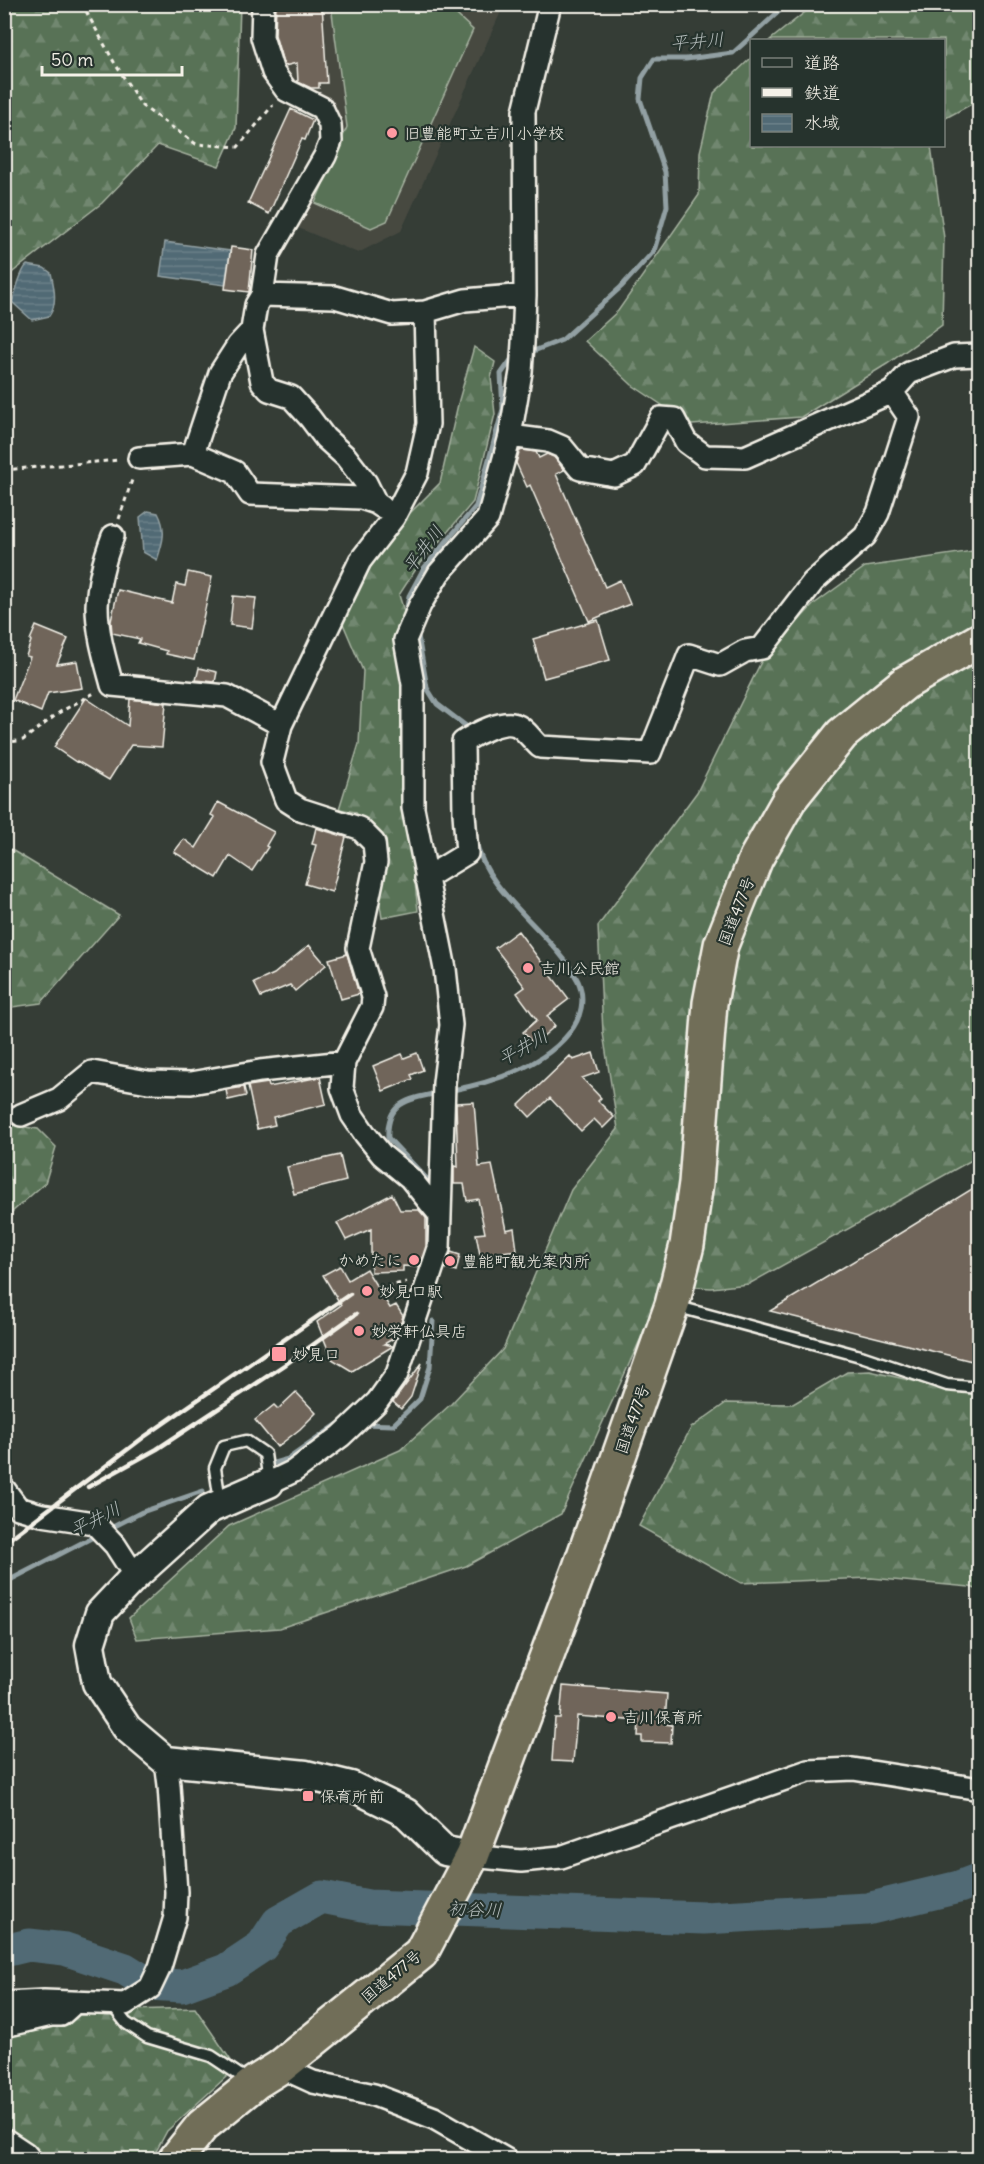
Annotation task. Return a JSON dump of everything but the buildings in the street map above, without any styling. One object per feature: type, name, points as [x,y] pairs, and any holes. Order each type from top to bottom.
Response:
[{"type":"highway","name":"国道477号","points":[[175,2160],[202,2126],[421,1953],[432,1934],[472,1856],[579,1570],[672,1305],[687,1245],[694,1193],[710,1003],[721,945],[756,858],[789,800],[842,734],[905,683],[980,640]]},
{"type":"street","points":[[263,4],[262,37],[273,72],[286,90],[322,108],[330,124],[331,141],[268,255],[262,295],[256,305],[252,330],[262,382],[269,390],[291,397],[324,438],[346,458],[366,483],[376,503]]},
{"type":"street","points":[[550,4],[524,111],[523,343],[521,372],[510,436],[488,518],[439,573],[420,605],[405,640],[413,684],[413,808],[445,969],[451,1025],[444,1083],[439,1248],[397,1374],[377,1402],[341,1436],[294,1471],[209,1509],[135,1576],[100,1613],[90,1645],[98,1683],[127,1728],[166,1761],[306,1775],[351,1786],[405,1814],[445,1851],[472,1856],[521,1861],[561,1857],[808,1772],[852,1769],[980,1789]]},
{"type":"street","points":[[262,295],[335,297],[392,314],[425,312],[465,300],[525,295]]},
{"type":"street","points":[[425,312],[428,424],[417,473],[394,517],[360,561],[281,725],[272,762],[286,800],[300,809],[359,828],[375,843],[376,862],[358,948],[373,997],[372,1007],[344,1062],[342,1088],[352,1115],[382,1155],[410,1178],[439,1214]]},
{"type":"street","points":[[193,454],[220,374],[238,345],[252,330]]},
{"type":"street","points":[[510,436],[548,441],[562,447],[580,469],[614,475],[635,465],[661,418],[674,419],[686,442],[705,456],[745,457],[892,392],[909,373],[954,356],[980,355]]},
{"type":"street","points":[[426,878],[467,853],[464,813],[472,736],[508,724],[518,725],[540,747],[650,753],[689,655],[720,665],[745,651],[762,648],[813,582],[865,536],[878,513],[909,417],[892,392]]},
{"type":"street","points":[[140,458],[193,454],[235,472],[250,494],[361,498],[376,503],[394,517]]},
{"type":"street","points":[[113,536],[105,557],[97,605],[101,643],[112,685],[227,696],[281,725]]},
{"type":"street","points":[[21,1115],[59,1099],[92,1072],[148,1082],[191,1083],[260,1071],[344,1062]]},
{"type":"street","points":[[4,1490],[18,1508],[42,1515],[94,1523],[115,1545],[135,1576]]},
{"type":"street","points":[[4,2003],[44,2001],[125,2004],[150,1988],[160,1967],[175,1917],[176,1900],[166,1761]]},
{"type":"street","points":[[4,2026],[51,2015],[61,2015],[74,2003]]},
{"type":"street","points":[[268,2074],[374,2095],[434,2118],[507,2160]]},
{"type":"street","points":[[4,2139],[25,2153],[31,2160]]},
{"type":"lane","points":[[672,1305],[864,1357],[946,1385],[980,1388]]},
{"type":"lane","points":[[220,1504],[215,1468],[224,1446],[246,1441],[265,1454],[269,1483]]},
{"type":"lane","points":[[112,2004],[126,2023],[147,2037],[211,2056],[238,2074],[268,2074]]},
{"type":"path","points":[[82,4],[114,62],[142,106],[196,144],[238,147],[286,90]]},
{"type":"path","points":[[4,470],[140,458],[113,536]]},
{"type":"path","points":[[4,743],[23,740],[60,712],[88,695],[112,685]]},
{"type":"path","points":[[378,1288],[429,1277]]},
{"type":"shaded area","name":"旧豊能町立吉川小学校","points":[[269,5],[504,5],[401,231],[358,253],[296,227],[339,145],[276,70]]},
{"type":"green space","points":[[5,4],[240,5],[236,128],[219,166],[158,145],[102,203],[5,278]]},
{"type":"green space","name":"旧豊能町立吉川小学校","points":[[331,5],[446,5],[473,30],[387,221],[371,228],[315,203],[347,127]]},
{"type":"green space","points":[[814,5],[979,5],[979,100],[945,118],[945,39],[771,39]]},
{"type":"green space","points":[[750,59],[750,147],[931,147],[944,238],[942,325],[887,364],[801,417],[692,425],[632,385],[585,341],[618,311],[699,195],[700,152],[714,93]]},
{"type":"green space","points":[[474,347],[495,362],[491,378],[495,414],[473,502],[416,569],[399,595],[407,621],[400,636],[402,730],[406,735],[406,796],[418,911],[382,918],[377,886],[386,841],[355,812],[339,809],[359,744],[363,671],[341,619],[359,577],[405,518],[440,483]]},
{"type":"green space","points":[[979,550],[979,1156],[749,1284],[711,1288],[665,1285],[561,1514],[466,1566],[280,1628],[137,1639],[129,1618],[229,1526],[400,1450],[451,1404],[503,1349],[571,1190],[618,1129],[603,1033],[598,926],[697,792],[762,660],[814,604],[865,567]]},
{"type":"green space","points":[[5,846],[119,915],[41,1003],[5,1008]]},
{"type":"green space","points":[[5,1124],[38,1129],[56,1147],[45,1183],[5,1218]]},
{"type":"green space","points":[[870,1371],[969,1394],[979,1394],[979,1590],[970,1587],[871,1578],[741,1583],[639,1526],[691,1428],[726,1403],[793,1404],[847,1372]]},
{"type":"green space","points":[[195,2008],[236,2068],[167,2131],[152,2159],[5,2159],[4,2014]]},
{"type":"water","points":[[165,242],[230,251],[225,285],[160,276]]},
{"type":"water","points":[[27,265],[44,268],[51,273],[54,306],[49,316],[32,320],[12,302],[20,277]]},
{"type":"water","points":[[148,511],[158,513],[161,519],[162,542],[157,560],[143,552],[140,517]]},
{"type":"waterway","name":"平井川","points":[[526,354],[562,340],[621,287],[654,251],[667,206],[665,172],[640,99],[642,78],[654,59],[686,59],[733,53],[787,4]]},
{"type":"waterway","name":"平井川","points":[[410,614],[407,607],[409,596],[424,568],[476,506],[503,409],[501,374],[511,360],[518,358]]},
{"type":"waterway","name":"平井川","points":[[417,630],[427,688],[437,704],[470,729],[470,733]]},
{"type":"waterway","name":"平井川","points":[[448,1091],[515,1072],[545,1055],[558,1045],[574,1027],[582,1001],[578,981],[567,963],[506,896],[482,860],[476,841]]},
{"type":"waterway","name":"平井川","points":[[427,1179],[388,1138],[388,1126],[395,1110],[401,1104],[439,1093]]},
{"type":"waterway","name":"平井川","points":[[362,1424],[393,1425],[420,1399],[430,1367],[433,1321]]},
{"type":"waterway","name":"平井川","points":[[274,1463],[288,1459],[338,1424],[344,1424]]},
{"type":"waterway","name":"平井川","points":[[107,1530],[142,1512],[203,1491]]},
{"type":"waterway","name":"平井川","points":[[4,1583],[99,1534]]},
{"type":"waterway","name":"初谷川","points":[[4,1951],[29,1945],[65,1949],[125,1969],[149,1984],[182,1986],[226,1970],[262,1946],[278,1922],[322,1897],[368,1906],[704,1918],[867,1909],[959,1887],[980,1879]]},
{"type":"railway","points":[[4,1543],[144,1437],[350,1294]]},
{"type":"railway","points":[[88,1487],[157,1449],[286,1364],[356,1314]]},
{"type":"place","name":"旧豊能町立吉川小学校","points":[[392,133]]},
{"type":"place","name":"吉川公民館","points":[[528,968]]},
{"type":"place","name":"かめたに","points":[[414,1260]]},
{"type":"place","name":"豊能町観光案内所","points":[[450,1261]]},
{"type":"place","name":"妙見口駅","points":[[367,1291]]},
{"type":"place","name":"妙栄軒仏具店","points":[[359,1331]]},
{"type":"place","name":"妙見口","points":[[279,1354]]},
{"type":"place","name":"吉川保育所","points":[[611,1717]]},
{"type":"place","name":"保育所前","points":[[308,1796]]}]
